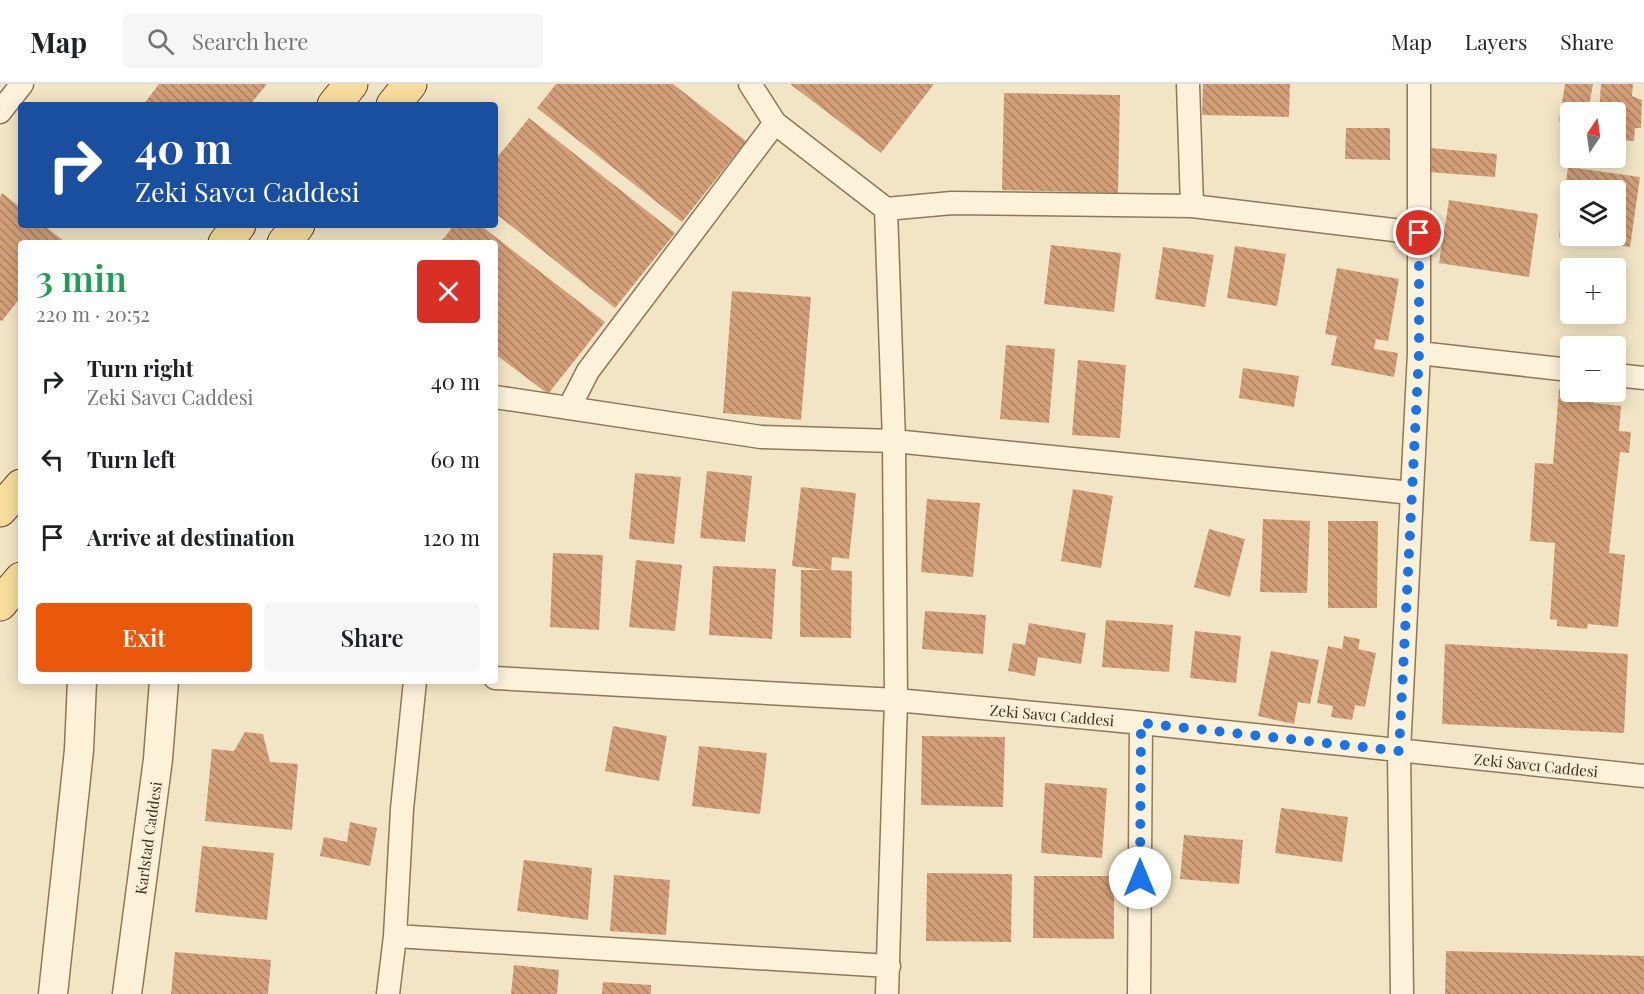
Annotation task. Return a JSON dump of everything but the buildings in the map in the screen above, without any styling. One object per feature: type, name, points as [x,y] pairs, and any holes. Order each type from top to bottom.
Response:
[{"type":"main road","points":[[336,102],[351,84]]},
{"type":"main road","points":[[395,102],[410,84]]},
{"type":"main road","points":[[227,240],[237,228]]},
{"type":"main road","points":[[286,240],[296,228]]},
{"type":"main road","points":[[0,510],[18,489]]},
{"type":"main road","points":[[0,604],[18,583]]},
{"type":"street","points":[[0,112],[22,84]]},
{"type":"street","points":[[750,84],[775,123],[886,209],[952,203],[1192,206],[1419,233]]},
{"type":"street","points":[[1188,84],[1192,206]]},
{"type":"street","points":[[1402,994],[1399,751],[1419,353],[1419,84]]},
{"type":"street","points":[[569,408],[588,371],[775,123]]},
{"type":"street","points":[[886,209],[894,441],[896,700],[887,994]]},
{"type":"street","points":[[1419,353],[1560,369]]},
{"type":"street","points":[[1626,376],[1644,378]]},
{"type":"street","points":[[498,397],[761,437],[894,441],[1412,493]]},
{"type":"street","name":"Zeki Savcı Caddesi","points":[[498,678],[896,700],[1141,723],[1644,776]]},
{"type":"street","points":[[53,994],[79,750],[82,684]]},
{"type":"street","name":"Karlstad Caddesi","points":[[127,994],[159,759],[164,684]]},
{"type":"street","points":[[388,994],[395,936],[402,809],[415,684]]},
{"type":"street","points":[[1139,994],[1141,723]]},
{"type":"street","points":[[395,936],[889,966]]},
{"type":"route","points":[[1140,878],[1141,723],[1399,751],[1419,353],[1419,233]]}]
